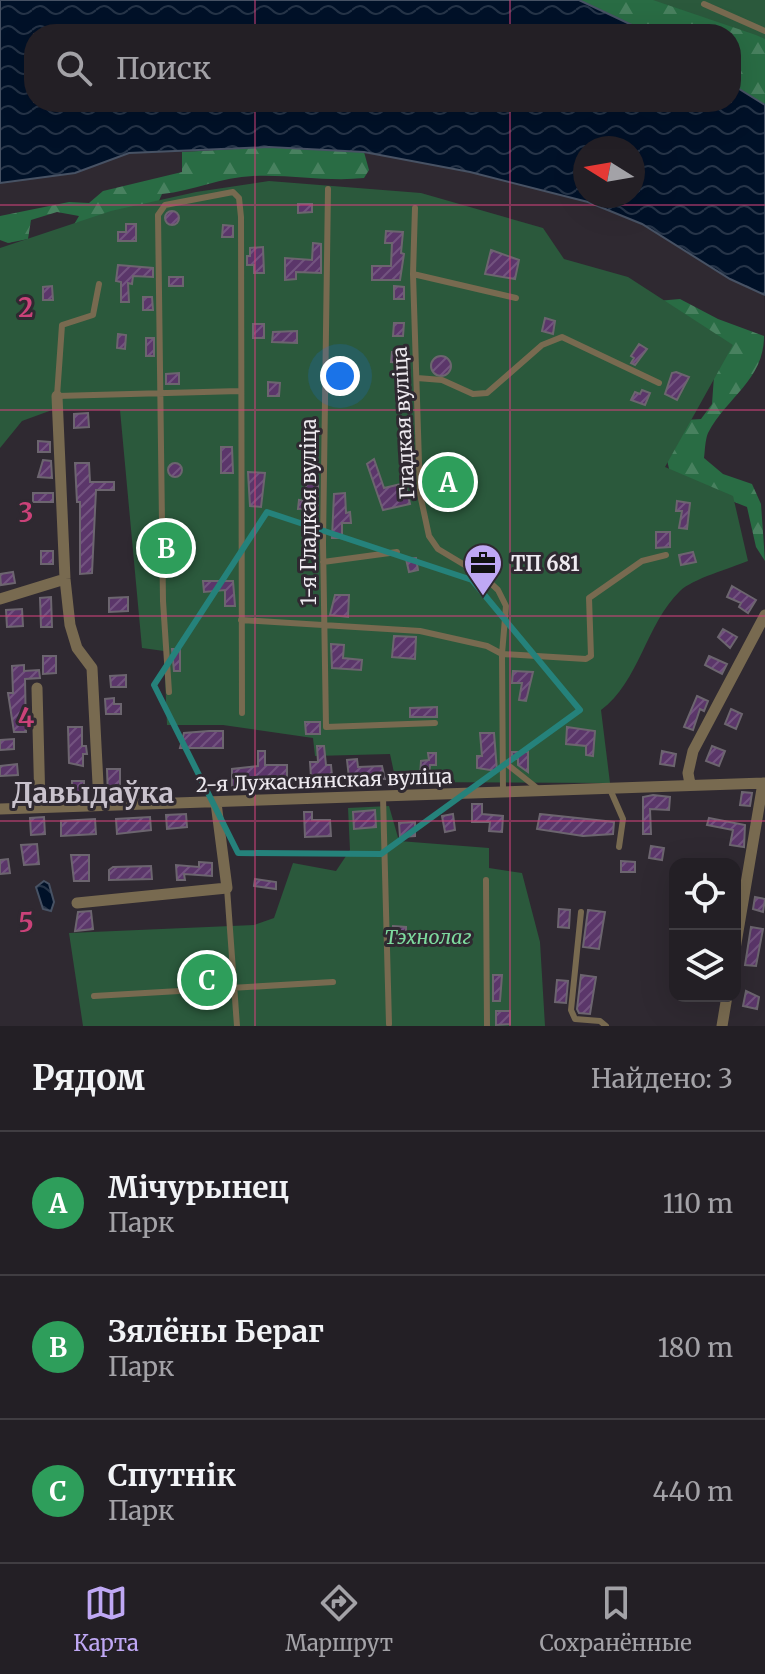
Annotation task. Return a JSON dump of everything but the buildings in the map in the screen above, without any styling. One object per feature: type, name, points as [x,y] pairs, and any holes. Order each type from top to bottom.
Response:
[{"type":"street","points":[[57,396],[65,579],[70,625],[77,648],[92,668],[99,803]]},
{"type":"street","points":[[0,599],[65,579]]},
{"type":"street","points":[[690,784],[688,773],[693,751],[765,615]]},
{"type":"street","points":[[37,688],[40,806]]},
{"type":"street","points":[[738,930],[764,783]]},
{"type":"street","name":"2-я Лужаснянская вуліца","points":[[0,809],[99,803],[216,803],[764,783]]},
{"type":"street","points":[[77,903],[227,888],[216,803]]},
{"type":"street","points":[[722,1026],[726,1002]]},
{"type":"lane","points":[[704,4],[765,31]]},
{"type":"lane","name":"1-я Гладкая вуліца","points":[[328,189],[323,562],[326,727],[435,723]]},
{"type":"lane","points":[[169,692],[163,601],[158,215],[165,205],[233,192],[239,198],[241,217],[242,713]]},
{"type":"lane","name":"Гладкая вуліца","points":[[415,208],[413,274],[420,494],[429,536],[438,549],[483,576],[498,590],[506,606],[502,654],[503,792]]},
{"type":"lane","points":[[413,274],[516,298]]},
{"type":"lane","points":[[99,284],[93,315],[62,325],[57,396],[240,391]]},
{"type":"lane","points":[[417,378],[442,380],[473,394],[487,393],[542,345],[562,337],[659,383]]},
{"type":"lane","points":[[323,562],[397,552]]},
{"type":"lane","points":[[241,620],[420,631],[487,646],[502,654],[586,659],[591,656],[592,644],[589,598],[642,561],[666,555]]},
{"type":"lane","points":[[503,761],[540,790]]},
{"type":"lane","points":[[609,787],[623,819],[619,847]]},
{"type":"lane","points":[[383,797],[389,1024]]},
{"type":"lane","points":[[486,880],[487,1026]]},
{"type":"lane","points":[[227,888],[237,1026]]},
{"type":"lane","points":[[581,912],[571,1010],[575,1019],[600,1021],[606,1026]]},
{"type":"lane","points":[[94,996],[333,982]]},
{"type":"highlighted area","points":[[267,512],[472,580],[580,710],[381,854],[238,853],[154,685]]},
{"type":"green space","points":[[579,0],[686,0],[737,24],[630,24]]},
{"type":"green space","points":[[653,0],[765,0],[765,39],[741,30],[741,24],[724,24]]},
{"type":"green space","points":[[741,26],[765,37],[765,105],[741,90]]},
{"type":"green space","points":[[269,147],[364,152],[369,170],[364,178],[350,179],[267,176],[230,179],[162,194],[153,214],[66,238],[79,216],[57,212],[31,220],[28,239],[8,243],[0,240],[0,216],[69,202],[89,203],[103,191],[182,172],[182,152]]},
{"type":"green space","points":[[269,181],[421,193],[543,228],[564,259],[628,277],[733,345],[665,467],[733,496],[748,561],[702,578],[680,591],[668,604],[625,684],[601,710],[610,783],[396,782],[390,754],[315,756],[313,738],[223,725],[167,725],[164,651],[142,648],[120,410],[52,410],[22,421],[0,448],[0,248],[111,211],[196,192]]},
{"type":"green space","points":[[680,299],[718,319],[764,336],[758,365],[708,433],[704,458],[723,474],[752,484],[761,504],[765,561],[756,547],[747,507],[671,477],[666,456],[685,420],[701,419],[712,404],[714,376],[657,301]]},
{"type":"green space","name":"Тэхнолаг","points":[[389,806],[399,841],[489,848],[489,868],[522,873],[540,942],[545,1026],[83,1026],[69,933],[254,925],[274,918],[293,863],[336,871],[350,850],[348,808]]},
{"type":"water","points":[[0,0],[579,0],[630,24],[24,24],[24,112],[741,112],[741,90],[765,105],[765,295],[730,279],[642,224],[603,208],[645,208],[645,136],[573,136],[573,198],[470,172],[364,152],[269,147],[129,153],[75,173],[0,183]]},
{"type":"water","points":[[44,881],[49,884],[54,902],[51,911],[43,909],[36,887]]},
{"type":"place","name":"Мічурынец","points":[[448,482]]},
{"type":"place","name":"Зялёны Бераг","points":[[166,548]]},
{"type":"place","name":"ТП 681","points":[[483,597]]},
{"type":"place","name":"Спутнік","points":[[207,980]]},
{"type":"district","name":"Давыдаўка","points":[[93,793]]}]
